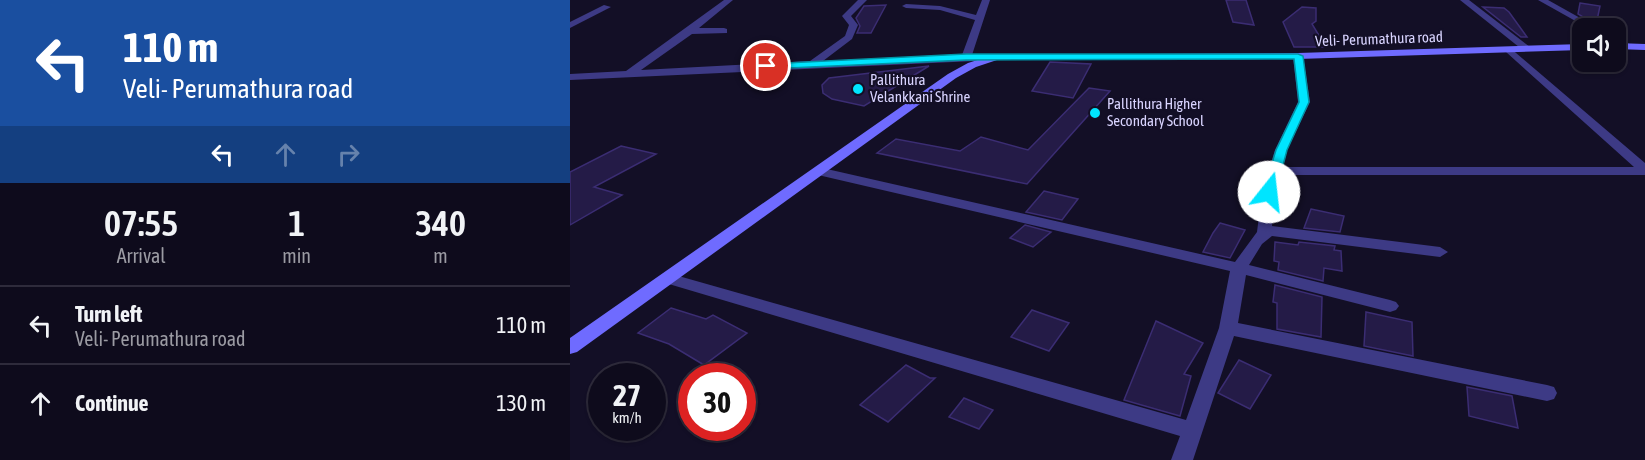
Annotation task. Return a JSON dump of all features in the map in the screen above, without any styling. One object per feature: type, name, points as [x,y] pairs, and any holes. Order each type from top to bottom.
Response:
[{"type":"main road","points":[[1626,46],[1645,47]]},
{"type":"main road","name":"Veli- Perumathura road","points":[[570,347],[952,76],[972,65],[996,57],[1298,56],[1572,48]]},
{"type":"street","points":[[627,75],[690,31],[729,0]]},
{"type":"street","points":[[812,64],[849,37],[854,25],[846,16],[863,0]]},
{"type":"street","points":[[966,57],[986,0]]},
{"type":"street","points":[[1464,0],[1527,50]]},
{"type":"street","points":[[1542,0],[1575,18]]},
{"type":"street","points":[[906,6],[940,8],[981,19]]},
{"type":"street","points":[[570,25],[607,7]]},
{"type":"street","points":[[690,31],[724,31]]},
{"type":"street","points":[[1509,50],[1645,171]]},
{"type":"street","points":[[1182,460],[1228,328],[1239,268],[1264,233],[1269,192],[1281,150],[1304,102],[1298,56]]},
{"type":"street","points":[[570,77],[996,57]]},
{"type":"street","points":[[570,86],[594,76]]},
{"type":"street","points":[[818,171],[1239,268],[1390,306]]},
{"type":"street","points":[[1275,171],[1645,171]]},
{"type":"street","points":[[1264,233],[1286,232],[1440,252]]},
{"type":"street","points":[[668,278],[1191,430]]},
{"type":"street","points":[[1228,328],[1547,393]]},
{"type":"building","points":[[1226,0],[1246,0],[1254,25],[1233,22]]},
{"type":"building","points":[[1580,3],[1600,6],[1597,18],[1585,18],[1578,14]]},
{"type":"building","points":[[886,5],[871,33],[857,33],[860,26],[856,18],[864,6]]},
{"type":"building","points":[[1302,7],[1316,8],[1316,21],[1312,24],[1326,47],[1294,47],[1283,22]]},
{"type":"building","points":[[1483,7],[1504,8],[1527,37],[1521,37]]},
{"type":"building","points":[[1050,62],[1091,64],[1073,98],[1032,91]]},
{"type":"building","name":"Pallithura Velankkani Shrine","points":[[929,66],[864,106],[832,99],[823,93],[822,85],[829,78]]},
{"type":"building","points":[[1089,88],[1110,91],[1027,184],[877,153],[896,139],[960,151],[981,137],[1028,150]]},
{"type":"building","points":[[621,146],[656,154],[594,187],[622,195],[570,225],[570,172]]},
{"type":"building","points":[[1044,191],[1078,199],[1062,220],[1026,212]]},
{"type":"building","points":[[1311,209],[1344,216],[1340,232],[1304,228]]},
{"type":"building","points":[[1220,223],[1245,230],[1230,258],[1203,252]]},
{"type":"building","points":[[1025,225],[1051,232],[1033,247],[1010,238]]},
{"type":"building","points":[[1275,242],[1335,246],[1334,250],[1341,251],[1342,271],[1324,268],[1323,281],[1278,270],[1279,262],[1274,261]]},
{"type":"building","points":[[1275,285],[1322,297],[1321,337],[1277,329],[1277,303],[1273,302]]},
{"type":"building","points":[[671,308],[706,319],[713,315],[747,333],[707,363],[701,363],[669,344],[638,333]]},
{"type":"building","points":[[1032,310],[1069,323],[1049,351],[1011,337]]},
{"type":"building","points":[[1366,312],[1412,322],[1413,356],[1364,346]]},
{"type":"building","points":[[1156,321],[1203,343],[1184,374],[1191,376],[1180,416],[1124,400]]},
{"type":"building","points":[[1239,360],[1271,375],[1250,409],[1218,393]]},
{"type":"building","points":[[906,365],[930,378],[935,378],[888,422],[860,405]]},
{"type":"building","points":[[1467,387],[1512,396],[1518,428],[1469,416]]},
{"type":"building","points":[[964,398],[993,410],[979,429],[949,417]]},
{"type":"place","name":"Pallithura Velankkani Shrine","points":[[858,89]]},
{"type":"place","name":"Pallithura Higher Secondary School","points":[[1095,113]]},
{"type":"route","points":[[766,66],[966,57],[1298,56],[1304,102],[1281,150],[1269,192]]}]
